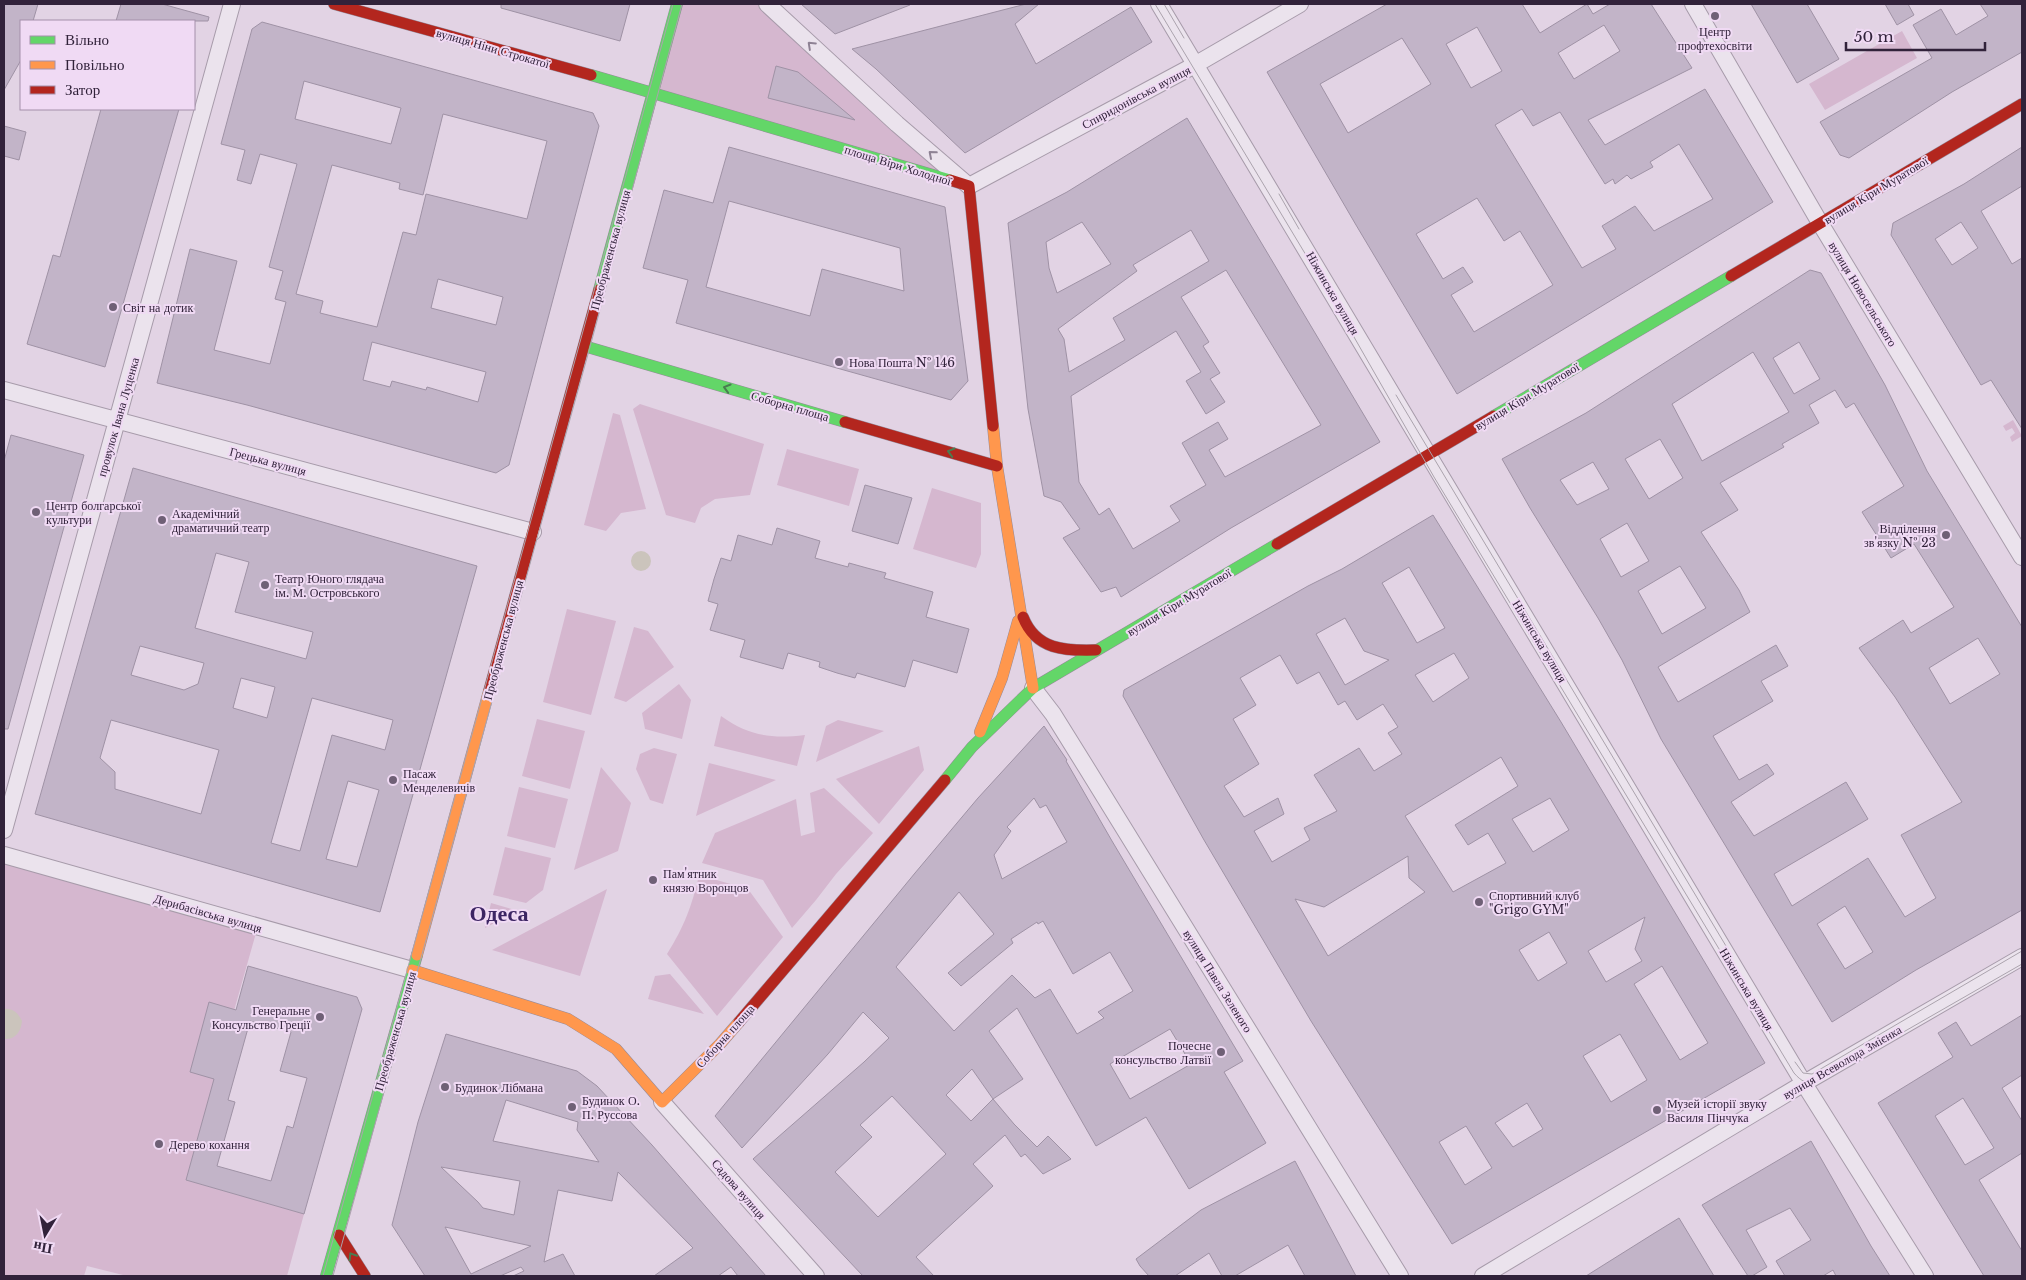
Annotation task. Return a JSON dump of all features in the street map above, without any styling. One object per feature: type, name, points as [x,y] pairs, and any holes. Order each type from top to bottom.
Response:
[{"type":"street","name":"провулок Івана Луценка","points":[[4,830],[232,4]]},
{"type":"street","name":"вулиця Ніни Строкатої","points":[[334,4],[653,92]]},
{"type":"street","name":"Преображенська вулиця","points":[[326,1276],[339,1235],[533,532],[677,4]]},
{"type":"street","name":"площа Віри Холодної","points":[[767,4],[897,124],[969,186]]},
{"type":"street","name":"Ніжинська вулиця","points":[[1159,4],[1804,1084],[1925,1276]]},
{"type":"street","name":"Спиридонівська вулиця","points":[[969,186],[1196,64],[1300,4]]},
{"type":"street","name":"вулиця Новосельського","points":[[1693,4],[1820,223],[2022,556]]},
{"type":"street","name":"площа Віри Холодної","points":[[653,92],[969,186]]},
{"type":"street","name":"вулиця Кіри Муратової","points":[[1033,688],[2022,104]]},
{"type":"street","name":"Соборна площа","points":[[662,1102],[720,1044],[888,850],[972,747],[1033,688],[997,466],[969,186]]},
{"type":"street","name":"Соборна площа","points":[[584,346],[997,466]]},
{"type":"street","name":"Грецька вулиця","points":[[4,390],[533,532]]},
{"type":"street","name":"Соборна площа","points":[[972,747],[991,710],[1020,612]]},
{"type":"street","points":[[1020,612],[1032,634],[1050,646],[1073,651],[1097,650]]},
{"type":"street","name":"вулиця Павла Зеленого","points":[[1033,688],[1053,714],[1082,760],[1400,1276]]},
{"type":"street","name":"Дерибасівська вулиця","points":[[4,855],[412,970]]},
{"type":"street","name":"вулиця Всеволода Змієнка","points":[[1484,1276],[1804,1084],[2022,958]]},
{"type":"street","points":[[412,970],[568,1019],[616,1050],[662,1102]]},
{"type":"street","name":"Садова вулиця","points":[[662,1102],[816,1276]]},
{"type":"street","points":[[339,1235],[365,1276]]},
{"type":"shaded area","points":[[677,4],[767,4],[969,186],[653,92]]},
{"type":"shaded area","points":[[1902,31],[1917,58],[1825,110],[1809,84]]},
{"type":"shaded area","points":[[640,404],[764,444],[750,495],[715,499],[701,508],[695,523],[666,515],[633,409]]},
{"type":"shaded area","points":[[613,413],[620,415],[646,509],[621,513],[606,531],[584,525]]},
{"type":"shaded area","points":[[2013,420],[2022,436],[2012,442],[2010,437],[2015,433],[2012,428],[2006,431],[2003,426]]},
{"type":"shaded area","points":[[787,449],[859,469],[849,506],[777,485]]},
{"type":"shaded area","points":[[932,488],[981,503],[981,554],[976,568],[913,549]]},
{"type":"shaded area","points":[[637,551],[645,551],[651,557],[651,565],[645,571],[637,571],[631,565],[631,557]]},
{"type":"shaded area","points":[[567,609],[616,621],[591,715],[543,702]]},
{"type":"shaded area","points":[[634,627],[648,631],[674,667],[626,702],[614,698]]},
{"type":"shaded area","points":[[679,684],[691,700],[682,739],[645,729],[642,713]]},
{"type":"shaded area","points":[[721,716],[751,732],[781,737],[805,735],[797,766],[714,746]]},
{"type":"shaded area","points":[[537,719],[585,731],[570,789],[522,776]]},
{"type":"shaded area","points":[[838,720],[884,731],[816,762],[826,726]]},
{"type":"shaded area","points":[[919,746],[924,770],[879,824],[836,779]]},
{"type":"shaded area","points":[[654,748],[677,754],[663,804],[650,800],[636,769],[640,754]]},
{"type":"shaded area","points":[[709,763],[776,780],[696,816]]},
{"type":"shaded area","points":[[601,767],[631,803],[618,851],[574,870]]},
{"type":"shaded area","points":[[519,787],[568,799],[555,848],[507,836]]},
{"type":"shaded area","points":[[824,788],[873,833],[836,874],[792,928],[763,880],[702,863],[715,833],[796,799],[801,836],[815,832],[810,793]]},
{"type":"shaded area","points":[[505,847],[551,858],[543,890],[526,903],[493,895]]},
{"type":"shaded area","points":[[4,860],[256,933],[186,1180],[304,1214],[287,1276],[127,1276],[87,1266],[84,1276],[4,1276]]},
{"type":"shaded area","points":[[699,875],[748,889],[783,937],[717,1016],[667,954],[687,916]]},
{"type":"shaded area","points":[[607,889],[580,976],[492,950]]},
{"type":"shaded area","points":[[491,903],[515,910],[512,920],[502,919],[485,928]]},
{"type":"shaded area","points":[[670,974],[704,1014],[648,999],[655,976]]},
{"type":"shaded area","points":[[4,1009],[10,1009],[15,1012],[22,1021],[17,1034],[8,1039],[4,1039]]},
{"type":"building","points":[[4,4],[38,4],[33,20],[20,20],[20,62],[4,90]]},
{"type":"building","points":[[121,4],[162,4],[209,17],[208,21],[116,20]]},
{"type":"building","points":[[501,4],[630,4],[620,41],[501,8]]},
{"type":"building","points":[[801,4],[910,4],[910,5],[835,34]]},
{"type":"building","points":[[1026,4],[1039,4],[1015,24],[1036,64],[1131,7],[1152,42],[965,153],[876,69],[852,49]]},
{"type":"building","points":[[1387,4],[1522,4],[1540,33],[1587,4],[1593,14],[1610,4],[1651,4],[1692,68],[1588,120],[1605,145],[1705,89],[1773,202],[1457,394],[1267,72]],"holes":[[[1604,25],[1620,51],[1574,79],[1558,53]],[[1477,27],[1502,71],[1471,88],[1446,44]],[[1402,38],[1431,84],[1348,133],[1320,84]],[[1522,109],[1533,126],[1560,112],[1605,184],[1613,179],[1615,184],[1627,175],[1631,179],[1653,167],[1650,162],[1679,144],[1713,199],[1654,231],[1635,206],[1602,226],[1616,249],[1582,268],[1495,125]],[[1477,198],[1504,241],[1520,231],[1553,285],[1474,332],[1451,295],[1473,282],[1463,267],[1443,279],[1416,234]]]},
{"type":"building","points":[[1751,4],[1807,4],[1839,59],[1797,83]]},
{"type":"building","points":[[1885,4],[1908,4],[1914,15],[1897,25]]},
{"type":"building","points":[[1980,4],[2022,4],[2022,52],[1952,92],[1849,158],[1840,155],[1820,122],[1932,58],[1913,25],[1941,9],[1956,35],[1988,16]]},
{"type":"building","points":[[262,22],[593,113],[599,126],[509,465],[496,473],[247,405],[157,383],[190,249],[237,261],[214,350],[270,364],[286,302],[275,299],[283,271],[269,267],[297,164],[260,154],[251,184],[237,180],[245,150],[221,144],[252,29]],"holes":[[[304,81],[401,108],[391,144],[295,119]],[[443,114],[547,141],[527,219],[426,194],[416,235],[403,232],[377,327],[320,313],[323,301],[296,294],[332,165],[400,183],[399,189],[423,195]],[[438,279],[503,297],[496,325],[431,308]],[[372,342],[486,372],[478,402],[427,387],[426,390],[392,381],[390,387],[363,380]]]},
{"type":"building","points":[[776,66],[798,72],[855,120],[768,98]]},
{"type":"building","points":[[101,110],[179,110],[105,367],[27,344],[53,255],[60,257]]},
{"type":"building","points":[[1187,118],[1380,442],[1231,528],[1121,597],[1116,587],[1101,592],[1063,538],[1080,529],[1061,502],[1044,496],[1028,409],[1008,223],[1067,192]],"holes":[[[1082,222],[1111,264],[1057,293],[1049,268],[1046,242]],[[1191,230],[1209,261],[1113,318],[1125,340],[1069,372],[1064,339],[1058,329],[1137,271],[1133,265]],[[1226,270],[1321,425],[1225,477],[1209,450],[1228,439],[1218,422],[1182,443],[1206,485],[1170,506],[1180,521],[1133,549],[1109,508],[1099,515],[1079,482],[1071,396],[1176,331],[1201,372],[1186,381],[1206,414],[1225,402],[1210,379],[1220,373],[1203,346],[1209,342],[1181,297]]]},
{"type":"building","points":[[4,126],[26,132],[19,160],[4,156]]},
{"type":"building","points":[[729,147],[945,207],[968,381],[951,400],[676,323],[688,280],[643,268],[664,190],[713,203]],"holes":[[[729,201],[900,248],[904,291],[822,269],[810,316],[706,287]]]},
{"type":"building","points":[[2022,147],[2022,186],[1981,211],[2012,264],[2022,258],[2022,429],[1991,380],[1981,385],[1891,235],[1893,223],[1964,184]],"holes":[[[1961,222],[1978,248],[1952,265],[1935,239]]]},
{"type":"building","points":[[1810,270],[1821,273],[1885,385],[1927,471],[2022,627],[2022,910],[1916,970],[1832,1022],[1661,739],[1622,660],[1502,459],[1586,413]],"holes":[[[1799,342],[1820,379],[1794,394],[1773,358]],[[1753,352],[1789,412],[1702,461],[1672,404]],[[1835,390],[1846,408],[1854,403],[1904,486],[1862,512],[1891,558],[1914,544],[1954,607],[1911,633],[1903,620],[1859,648],[1895,697],[1962,802],[1901,835],[1936,898],[1905,917],[1868,858],[1792,906],[1774,874],[1868,819],[1846,782],[1754,836],[1731,802],[1774,774],[1767,764],[1739,780],[1713,736],[1773,701],[1761,681],[1788,666],[1776,645],[1678,702],[1658,667],[1750,612],[1739,590],[1701,532],[1738,510],[1720,483],[1784,447],[1782,444],[1819,423],[1809,405]],[[1660,439],[1683,478],[1649,499],[1625,459]],[[1593,462],[1609,489],[1577,505],[1560,480]],[[1627,523],[1649,561],[1621,577],[1600,539]],[[1680,566],[1706,608],[1662,634],[1638,591]],[[1978,638],[2000,674],[1950,704],[1929,668]],[[1845,906],[1873,952],[1845,969],[1817,924]]]},
{"type":"building","points":[[11,435],[84,455],[8,729],[4,729],[4,461]]},
{"type":"building","points":[[133,468],[477,566],[380,912],[35,814]],"holes":[[[216,553],[249,562],[235,612],[313,632],[306,659],[195,628]],[[140,646],[204,663],[198,684],[184,690],[131,675]],[[241,678],[275,687],[267,718],[233,708]],[[312,698],[393,720],[385,750],[332,735],[300,851],[271,843]],[[111,720],[219,750],[201,814],[115,789],[115,772],[100,758]],[[348,781],[379,790],[357,867],[326,859]]]},
{"type":"building","points":[[865,485],[912,498],[898,544],[852,531]]},
{"type":"building","points":[[1433,515],[1561,722],[1765,1063],[1452,1244],[1311,1021],[1204,840],[1123,696],[1124,690],[1308,586],[1342,569]],"holes":[[[1409,567],[1445,628],[1417,643],[1382,583]],[[1345,618],[1364,651],[1389,660],[1345,685],[1316,634]],[[1454,653],[1469,678],[1433,702],[1415,675]],[[1280,655],[1297,684],[1319,672],[1338,705],[1345,701],[1357,720],[1383,704],[1398,727],[1388,733],[1402,754],[1374,771],[1359,748],[1314,775],[1337,811],[1304,828],[1310,840],[1272,862],[1254,831],[1284,814],[1278,798],[1244,817],[1224,786],[1259,764],[1233,719],[1256,705],[1240,678]],[[1501,757],[1518,786],[1455,825],[1468,845],[1488,833],[1506,863],[1453,892],[1405,816]],[[1550,798],[1569,830],[1533,852],[1512,819]],[[1408,856],[1409,878],[1425,892],[1328,956],[1295,899],[1324,907]],[[1645,917],[1635,949],[1642,961],[1606,982],[1588,951]],[[1549,932],[1567,963],[1538,981],[1519,950]],[[1662,966],[1708,1043],[1680,1060],[1634,984]],[[1620,1034],[1647,1080],[1611,1102],[1583,1056]],[[1527,1103],[1543,1129],[1513,1147],[1495,1123]],[[1466,1126],[1492,1168],[1465,1185],[1439,1142]]]},
{"type":"building","points":[[777,528],[820,541],[815,558],[848,567],[849,563],[886,573],[884,578],[933,592],[926,617],[969,629],[957,673],[913,660],[905,687],[857,673],[855,678],[837,673],[819,667],[820,662],[788,653],[783,669],[740,657],[745,640],[710,630],[718,604],[708,601],[714,579],[721,558],[731,561],[738,535],[772,545]]},
{"type":"building","points":[[1044,726],[1067,760],[1112,841],[1243,1061],[1224,1072],[1266,1143],[1189,1189],[1146,1117],[1096,1146],[1017,1008],[989,1031],[1023,1079],[993,1099],[1037,1147],[1048,1136],[1071,1159],[1043,1174],[1025,1154],[1021,1157],[1005,1135],[973,1164],[993,1186],[916,1257],[934,1276],[863,1276],[753,1159],[889,1038],[863,1012],[828,1054],[742,1148],[715,1116],[978,798]],"holes":[[[1034,798],[1040,808],[1046,805],[1067,842],[1002,879],[994,855],[1011,831],[1007,827]],[[959,892],[994,934],[948,973],[961,986],[1013,943],[1011,939],[1037,922],[1038,924],[1043,921],[1073,974],[1110,952],[1133,991],[1098,1012],[1104,1018],[1077,1034],[1050,989],[1035,998],[1012,975],[954,1031],[896,967]],[[1170,1029],[1191,1064],[1130,1099],[1110,1064]],[[972,1069],[993,1099],[971,1121],[946,1095]],[[892,1096],[946,1154],[878,1217],[835,1172],[872,1137],[860,1125]]]},
{"type":"building","points":[[248,966],[357,997],[362,1009],[304,1214],[186,1180],[214,1079],[190,1072],[209,1002],[236,1010]],"holes":[[[250,1021],[291,1032],[280,1071],[307,1078],[293,1128],[287,1126],[271,1181],[217,1166],[235,1102],[228,1100]]]},
{"type":"building","points":[[2022,1015],[2022,1075],[2002,1088],[2022,1121],[2022,1153],[1979,1180],[2022,1251],[2022,1276],[1984,1276],[1878,1103],[1953,1057],[1938,1033],[1956,1022],[1971,1046]],"holes":[[[1963,1098],[1994,1148],[1965,1165],[1935,1116]]]},
{"type":"building","points":[[446,1034],[577,1071],[597,1086],[652,1145],[766,1276],[738,1276],[731,1267],[718,1276],[654,1276],[693,1248],[618,1172],[612,1201],[558,1190],[544,1262],[563,1254],[575,1276],[513,1276],[524,1271],[521,1267],[500,1276],[425,1276],[392,1225],[418,1122]],"holes":[[[506,1100],[578,1122],[577,1130],[599,1162],[493,1141]],[[441,1167],[520,1181],[514,1215],[483,1208]],[[445,1227],[531,1246],[471,1274]]]},
{"type":"building","points":[[1811,1141],[1890,1276],[1836,1276],[1833,1270],[1823,1276],[1785,1276],[1776,1261],[1811,1240],[1790,1208],[1746,1230],[1767,1267],[1752,1276],[1748,1276],[1702,1205]]},
{"type":"building","points":[[1295,1161],[1356,1276],[1305,1276],[1288,1245],[1235,1276],[1222,1276],[1209,1253],[1175,1276],[1149,1276],[1140,1266],[1136,1259],[1201,1210]]},
{"type":"building","points":[[1679,1218],[1714,1276],[1586,1276],[1653,1234]]},
{"type":"tram line","points":[[323,1276],[673,4]]},
{"type":"tram line","points":[[333,1276],[590,347],[682,4]]},
{"type":"tram line","points":[[1155,4],[1330,295],[1434,477],[1794,1073],[1804,1082],[1818,1081],[2022,964]]},
{"type":"tram line","points":[[1164,4],[1184,38]]},
{"type":"tram line","points":[[1279,194],[1299,229]]},
{"type":"tram line","points":[[1396,395],[1726,946]]},
{"type":"tram line","points":[[1795,1062],[1803,1073],[1812,1074],[2022,951]]},
{"type":"traffic: fast","points":[[599,290],[677,4]]},
{"type":"traffic: fast","points":[[591,75],[950,180]]},
{"type":"traffic: fast","points":[[1494,416],[1731,276]]},
{"type":"traffic: fast","points":[[584,346],[845,422]]},
{"type":"traffic: fast","points":[[945,780],[972,747],[1033,688],[1277,544]]},
{"type":"traffic: fast","points":[[326,1276],[417,955]]},
{"type":"traffic: slow","points":[[993,426],[997,466],[1033,688]]},
{"type":"traffic: slow","points":[[980,732],[1002,678],[1018,621]]},
{"type":"traffic: slow","points":[[417,955],[489,691]]},
{"type":"traffic: slow","points":[[412,970],[568,1019],[616,1049],[662,1102],[720,1044],[739,1022]]},
{"type":"traffic: jam","points":[[334,4],[591,75]]},
{"type":"traffic: jam","points":[[1731,276],[2022,104]]},
{"type":"traffic: jam","points":[[950,180],[969,186],[993,426]]},
{"type":"traffic: jam","points":[[489,691],[599,290]]},
{"type":"traffic: jam","points":[[1277,544],[1494,416]]},
{"type":"traffic: jam","points":[[845,422],[997,466]]},
{"type":"traffic: jam","points":[[1023,617],[1029,628],[1044,642],[1063,649],[1096,650]]},
{"type":"traffic: jam","points":[[739,1022],[945,780]]},
{"type":"traffic: jam","points":[[339,1235],[365,1276]]},
{"type":"place","name":"Центр профтехосвіти","points":[[1715,16]]},
{"type":"place","name":"Світ на дотик","points":[[113,307]]},
{"type":"place","name":"Нова Пошта № 146","points":[[839,362]]},
{"type":"place","name":"Центр болгарської культури","points":[[36,512]]},
{"type":"place","name":"Академічний драматичний театр","points":[[162,520]]},
{"type":"place","name":"Відділення зв'язку № 23","points":[[1946,535]]},
{"type":"place","name":"Театр Юного глядача ім. М. Островського","points":[[265,585]]},
{"type":"place","name":"Пасаж Менделевичів","points":[[393,780]]},
{"type":"place","name":"Пам'ятник князю Воронцов","points":[[653,880]]},
{"type":"place","name":"Спортивний клуб \"Grigo GYM\"","points":[[1479,902]]},
{"type":"place","name":"Генеральне Консульство Греції","points":[[320,1017]]},
{"type":"place","name":"Почесне консульство Латвії","points":[[1221,1052]]},
{"type":"place","name":"Будинок Лібмана","points":[[445,1087]]},
{"type":"place","name":"Будинок О. П. Руссова","points":[[572,1107]]},
{"type":"place","name":"Музей історії звуку Василя Пінчука","points":[[1657,1110]]},
{"type":"place","name":"Дерево кохання","points":[[159,1144]]},
{"type":"district","name":"Одеса","points":[[499,913]]}]
